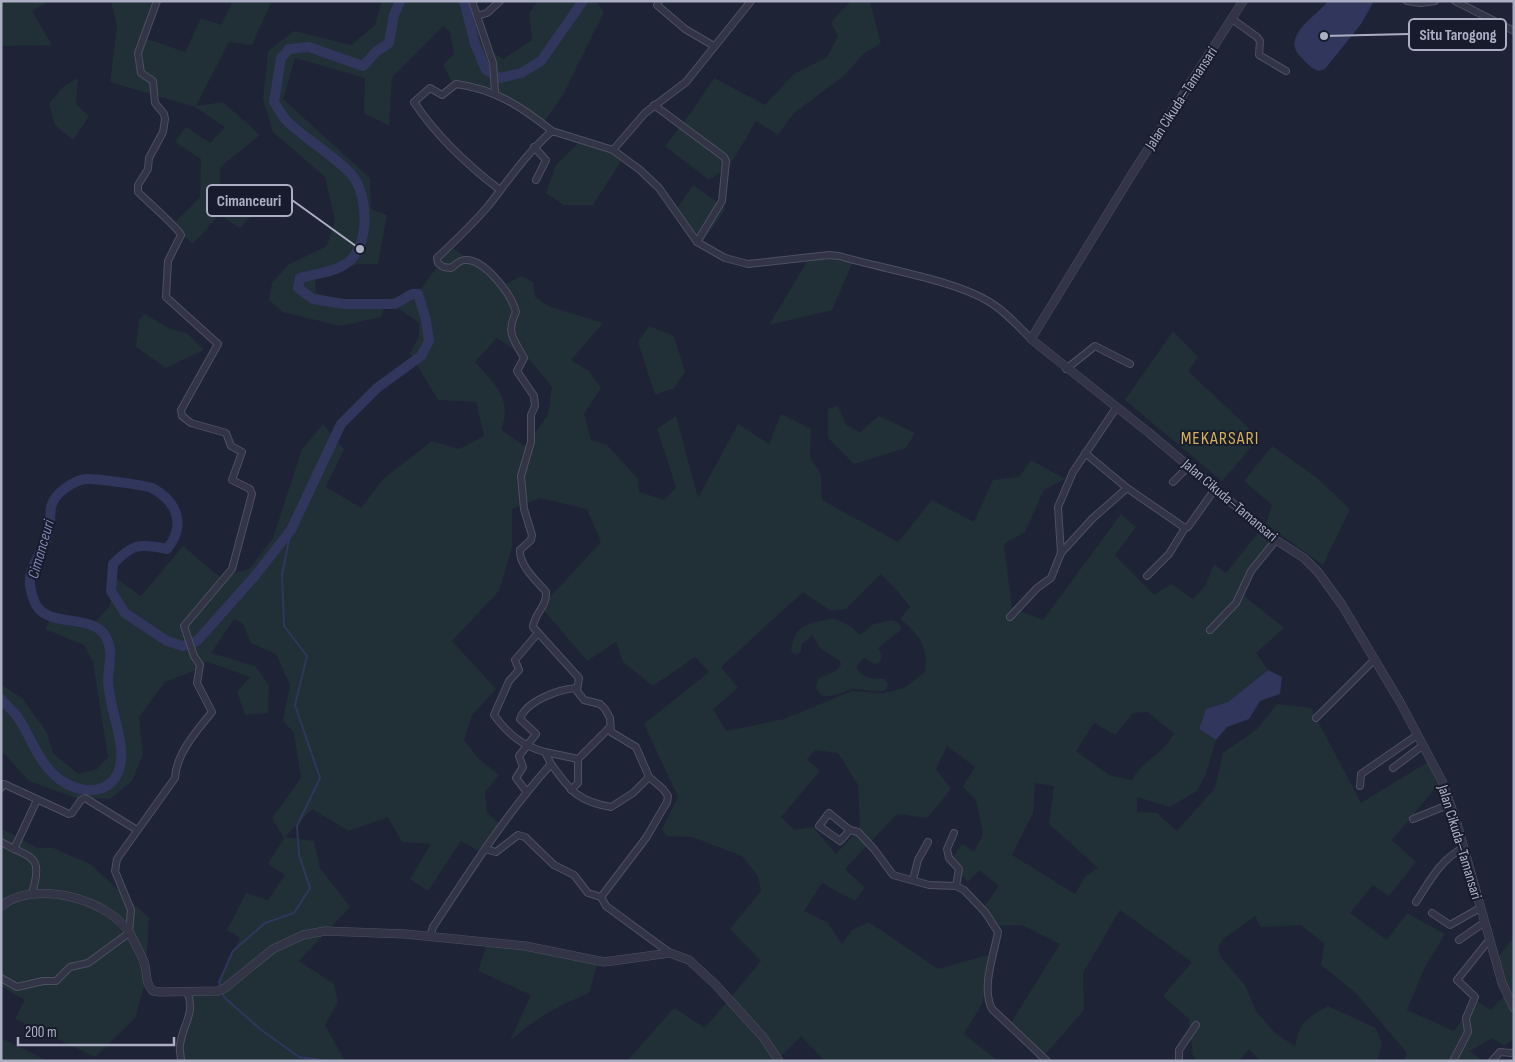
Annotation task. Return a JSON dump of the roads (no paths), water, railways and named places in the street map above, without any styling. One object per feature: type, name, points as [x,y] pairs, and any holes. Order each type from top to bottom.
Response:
[{"type":"street","points":[[1,978],[18,987],[43,981],[56,982],[70,967],[88,963],[129,932],[131,910],[115,871],[117,859],[175,778],[175,766],[197,729],[212,712],[197,683],[200,665],[184,626],[232,569],[252,491],[232,480],[242,452],[232,446],[226,433],[191,423],[182,416],[181,410],[218,344],[166,297],[168,261],[181,235],[176,226],[160,215],[138,189],[148,169],[149,158],[163,132],[165,120],[164,114],[155,103],[153,82],[141,73],[138,59],[157,1]]},
{"type":"street","points":[[472,1],[493,63],[495,92]]},
{"type":"street","points":[[477,16],[488,13],[500,1]]},
{"type":"street","points":[[659,1],[657,5],[685,29],[714,46]]},
{"type":"street","points":[[613,150],[654,105],[686,82],[751,1]]},
{"type":"street","name":"Jalan Cikuda–Tamansari","points":[[1243,1],[1132,174],[1032,339],[1066,369],[1189,466],[1276,540],[1304,558],[1318,572],[1342,605],[1400,702],[1416,736],[1442,781],[1505,994],[1514,1008]]},
{"type":"street","points":[[1407,1],[1435,1]]},
{"type":"street","points":[[1455,1],[1514,31]]},
{"type":"street","points":[[1232,19],[1260,41],[1259,55],[1286,71]]},
{"type":"street","points":[[500,190],[467,165],[437,131],[430,126],[414,102],[430,88],[442,95],[456,84],[495,92],[530,113],[552,131],[613,150],[640,170],[659,188],[697,242],[725,258],[748,264],[829,255],[927,280],[988,301],[1032,339]]},
{"type":"street","points":[[654,105],[724,157],[722,201],[697,242]]},
{"type":"street","points":[[552,131],[534,147],[465,232],[437,258],[438,263],[443,267],[451,268],[462,260],[472,260],[482,265],[513,301],[516,312],[510,325],[510,332],[524,358],[517,370],[534,396],[535,406],[532,415],[531,442],[521,476],[524,509],[532,535],[531,540],[520,550],[520,555],[522,562],[546,592],[545,604],[534,622],[534,628],[578,678],[577,688],[584,700],[600,704],[606,709],[614,735],[636,747],[649,777],[668,796],[667,802],[646,838],[601,897]]},
{"type":"street","points":[[534,147],[546,160],[536,180]]},
{"type":"street","points":[[1066,369],[1095,346],[1130,364]]},
{"type":"street","points":[[1061,553],[1058,507],[1073,472],[1116,408]]},
{"type":"street","points":[[1086,453],[1127,488],[1185,528]]},
{"type":"street","points":[[1173,482],[1189,466]]},
{"type":"street","points":[[1010,618],[1037,588],[1051,578],[1061,553],[1092,519],[1127,488]]},
{"type":"street","points":[[1148,576],[1169,554],[1185,528],[1188,527],[1215,488]]},
{"type":"street","points":[[1210,630],[1236,603],[1251,571],[1276,540]]},
{"type":"street","points":[[538,633],[515,660],[519,670],[509,681],[494,715],[505,730],[527,748],[578,759]]},
{"type":"street","points":[[1316,718],[1374,660]]},
{"type":"street","points":[[526,791],[516,778],[523,767],[519,756],[536,734],[520,719],[522,713],[541,698],[563,688],[577,688]]},
{"type":"street","points":[[570,790],[578,784],[578,759],[610,727]]},
{"type":"street","points":[[1360,786],[1362,774],[1416,736]]},
{"type":"street","points":[[1393,768],[1422,746]]},
{"type":"street","points":[[545,752],[551,764],[570,790],[591,803],[611,807],[633,793],[649,777]]},
{"type":"street","points":[[430,936],[433,927],[485,849],[526,791],[551,764]]},
{"type":"street","points":[[1,788],[4,784],[68,814],[72,813],[81,800],[85,798],[137,830]]},
{"type":"street","points":[[14,849],[37,800]]},
{"type":"street","points":[[1413,819],[1450,804]]},
{"type":"street","points":[[850,830],[840,841],[819,826],[828,813],[850,830],[858,832],[885,862],[893,875],[929,886],[956,886],[964,890],[986,912],[998,932],[988,996],[992,1009],[1047,1061]]},
{"type":"street","points":[[954,832],[947,849],[949,858],[958,869],[956,886]]},
{"type":"street","points":[[485,849],[496,852],[518,835],[525,837],[554,865],[574,876],[588,893],[601,897],[606,906],[670,953],[690,960],[715,984],[763,1038],[779,1061]]},
{"type":"street","points":[[1,842],[28,855],[35,862],[38,873],[32,893]]},
{"type":"street","points":[[913,880],[918,860],[928,842]]},
{"type":"street","points":[[1416,902],[1436,871],[1454,853],[1463,848]]},
{"type":"street","points":[[1,906],[32,893],[74,896],[104,909],[129,932],[145,964],[149,987],[153,991],[160,992],[221,989],[273,949],[312,933],[325,931],[430,936],[525,946],[593,961],[670,953]]},
{"type":"street","points":[[1432,913],[1450,925],[1480,908]]},
{"type":"street","points":[[1459,940],[1485,922]]},
{"type":"street","points":[[1453,1061],[1468,1032],[1466,1018],[1475,997],[1457,980],[1489,940]]},
{"type":"street","points":[[181,1061],[179,1048],[191,1010],[191,1002],[187,991]]},
{"type":"street","points":[[1179,1061],[1179,1050],[1196,1024]]},
{"type":"street","points":[[1492,1061],[1500,1052],[1511,1054],[1514,1052]]},
{"type":"water","points":[[1328,1],[1374,1],[1361,24],[1325,69],[1319,71],[1309,66],[1301,57],[1296,49],[1295,42],[1297,34],[1302,27]]},
{"type":"water","points":[[1268,670],[1282,677],[1280,694],[1260,701],[1249,719],[1227,727],[1216,740],[1199,729],[1206,709],[1228,702]]},
{"type":"waterway","name":"Cimanceuri","points":[[1,699],[17,716],[36,751],[54,775],[74,787],[85,790],[105,787],[118,773],[121,762],[121,748],[109,690],[110,648],[106,637],[92,625],[45,614],[38,608],[31,590],[30,576],[47,537],[51,507],[56,497],[71,484],[88,479],[121,482],[152,488],[168,500],[176,515],[176,532],[173,540],[167,549],[143,546],[126,552],[113,564],[111,591],[125,613],[167,641],[183,646],[197,641],[254,577],[291,530],[341,424],[377,388],[421,356],[429,341],[426,320],[418,294],[412,294],[395,304],[344,304],[313,299],[298,288],[300,278],[337,269],[355,255],[363,234],[364,208],[362,195],[352,175],[345,167],[287,121],[274,102],[281,58],[289,49],[309,47],[363,66],[377,51],[389,43],[394,15],[400,1]]},
{"type":"waterway","name":"Cimanceuri","points":[[464,1],[475,44],[486,70],[500,78],[521,73],[541,61],[583,1]]},
{"type":"waterway","points":[[221,987],[219,982],[233,951],[265,923],[294,913],[310,888],[299,855],[297,826],[320,778],[295,705],[307,656],[284,626],[282,575],[291,530]]},
{"type":"waterway","points":[[222,991],[224,997],[260,1029],[299,1057],[329,1061]]},
{"type":"place","name":"Situ Tarogong","points":[[1324,36]]},
{"type":"place","name":"Cimanceuri","points":[[360,249]]},
{"type":"district","name":"MEKARSARI","points":[[1220,438]]}]
